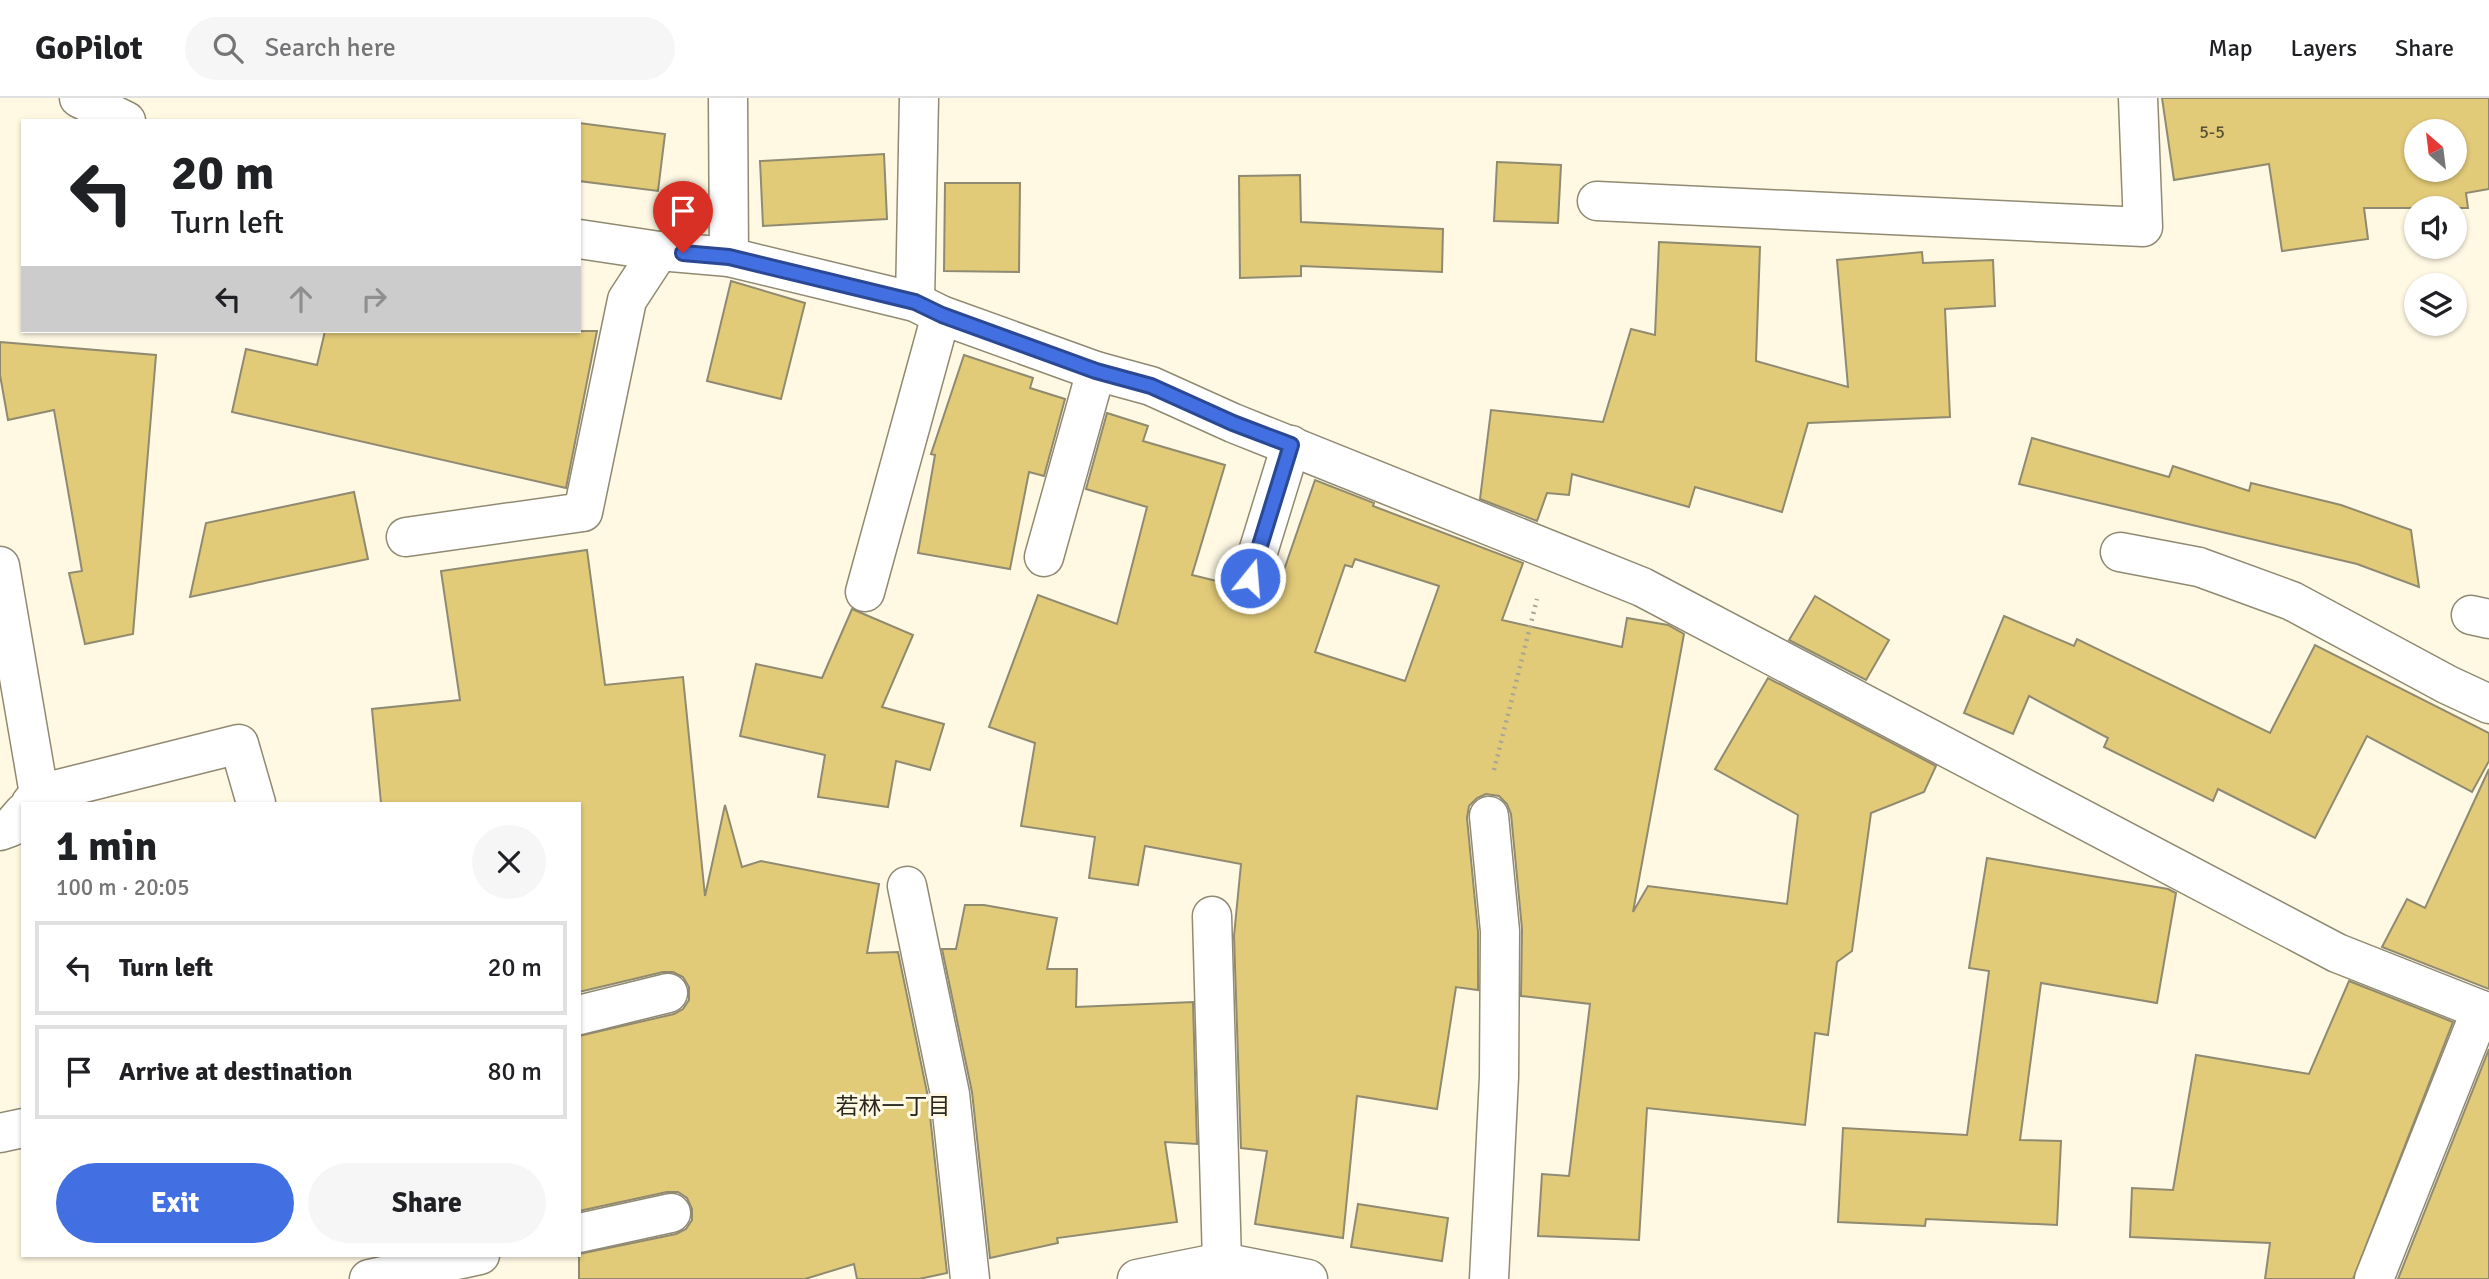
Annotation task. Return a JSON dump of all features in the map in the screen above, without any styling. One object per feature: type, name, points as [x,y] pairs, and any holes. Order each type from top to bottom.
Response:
[{"type":"street","points":[[79,98],[122,119]]},
{"type":"street","points":[[728,98],[729,257]]},
{"type":"street","points":[[865,592],[928,309],[919,98]]},
{"type":"street","points":[[1597,201],[2143,227],[2138,98]]},
{"type":"street","points":[[581,239],[659,251],[729,257],[928,309],[1096,371],[1151,386],[1233,423],[1642,587],[2337,953],[2485,1012],[2374,1279]]},
{"type":"street","points":[[406,537],[583,512],[627,300],[659,251]]},
{"type":"street","points":[[1045,557],[1096,371]]},
{"type":"street","points":[[1250,578],[1291,445]]},
{"type":"street","points":[[2120,552],[2199,567],[2292,601],[2448,685],[2489,704]]},
{"type":"street","points":[[0,566],[31,802]]},
{"type":"street","points":[[35,802],[239,744],[256,802]]},
{"type":"street","points":[[0,831],[11,827],[21,815]]},
{"type":"street","points":[[1489,816],[1500,931],[1499,1077],[1489,1279]]},
{"type":"street","points":[[907,886],[950,1094],[970,1279]]},
{"type":"street","points":[[1212,916],[1222,1262]]},
{"type":"street","points":[[581,1015],[668,993]]},
{"type":"street","points":[[0,1133],[21,1128]]},
{"type":"street","points":[[581,1233],[671,1213]]},
{"type":"street","points":[[354,1257],[358,1279]]},
{"type":"street","points":[[369,1279],[471,1257]]},
{"type":"street","points":[[1138,1279],[1222,1262],[1308,1279]]},
{"type":"path","points":[[1489,816],[1497,756],[1543,578],[1554,550]]},
{"type":"building","points":[[2162,98],[2489,98],[2489,189],[2466,193],[2466,196],[2404,196],[2404,208],[2364,208],[2368,239],[2282,251],[2269,164],[2174,180]]},
{"type":"building","points":[[581,123],[665,134],[658,191],[581,181]]},
{"type":"building","points":[[884,154],[887,219],[763,226],[760,161]]},
{"type":"building","points":[[1497,162],[1561,165],[1558,223],[1494,221]]},
{"type":"building","points":[[1300,175],[1301,222],[1443,229],[1442,272],[1301,266],[1301,276],[1240,278],[1239,176]]},
{"type":"building","points":[[945,183],[1020,183],[1019,272],[944,271]]},
{"type":"building","points":[[1659,242],[1760,247],[1756,361],[1848,387],[1837,260],[1922,252],[1923,263],[1993,260],[1995,306],[1945,309],[1950,417],[1808,423],[1782,512],[1695,487],[1689,507],[1572,474],[1569,495],[1547,493],[1537,521],[1480,499],[1491,410],[1603,422],[1631,329],[1655,335]]},
{"type":"building","points":[[731,281],[805,303],[781,399],[707,381]]},
{"type":"building","points":[[597,331],[566,488],[232,412],[246,349],[317,365],[325,333]]},
{"type":"building","points":[[0,342],[156,355],[133,634],[85,644],[69,573],[82,571],[54,410],[8,420],[0,375]]},
{"type":"building","points":[[964,355],[1033,378],[1030,388],[1065,399],[1044,476],[1029,472],[1010,569],[918,553],[935,455],[931,454]]},
{"type":"building","points":[[1107,413],[1148,426],[1143,441],[1225,465],[1192,575],[1229,584],[1243,599],[1256,599],[1265,594],[1275,596],[1315,480],[1374,503],[1373,506],[1523,563],[1502,620],[1622,647],[1627,618],[1668,625],[1684,634],[1633,912],[1648,886],[1787,904],[1798,815],[1715,769],[1768,678],[1936,766],[1924,792],[1871,813],[1852,951],[1837,962],[1828,1035],[1815,1033],[1805,1125],[1647,1108],[1639,1240],[1538,1236],[1542,1174],[1569,1176],[1590,1004],[1521,996],[1522,929],[1511,814],[1507,804],[1499,796],[1486,794],[1469,806],[1467,818],[1478,932],[1478,990],[1456,987],[1437,1109],[1357,1096],[1343,1238],[1255,1224],[1267,1151],[1241,1148],[1234,936],[1241,864],[1145,846],[1138,885],[1089,878],[1095,837],[1021,826],[1035,743],[989,727],[1038,595],[1117,624],[1147,507],[1086,489]],"holes":[[[1355,559],[1439,586],[1405,681],[1315,652],[1345,565],[1352,567]]]},
{"type":"building","points":[[2032,438],[2169,477],[2173,466],[2249,491],[2251,483],[2341,505],[2411,530],[2419,587],[2357,564],[2019,484]]},
{"type":"building","points":[[354,492],[368,559],[190,597],[206,523]]},
{"type":"building","points":[[587,550],[605,685],[683,677],[705,896],[725,805],[742,867],[761,861],[879,884],[867,953],[898,952],[928,1097],[947,1273],[919,1279],[857,1279],[854,1264],[805,1279],[579,1279],[581,1254],[676,1234],[686,1229],[692,1220],[692,1209],[687,1198],[678,1192],[581,1211],[581,1036],[674,1014],[683,1009],[689,1000],[689,987],[683,977],[673,972],[663,972],[581,992],[581,802],[381,802],[372,709],[460,700],[441,571]]},
{"type":"building","points":[[1815,596],[1889,640],[1866,680],[1789,640]]},
{"type":"building","points":[[852,609],[913,635],[882,707],[944,724],[930,770],[896,761],[888,807],[818,797],[825,755],[740,736],[756,664],[822,678]]},
{"type":"building","points":[[2004,616],[2074,646],[2077,639],[2270,733],[2315,645],[2489,733],[2489,761],[2472,792],[2367,736],[2315,838],[2218,789],[2213,801],[2104,747],[2108,738],[2029,696],[2013,734],[1964,713]]},
{"type":"building","points":[[2489,769],[2489,989],[2382,947],[2407,899],[2425,908]]},
{"type":"building","points":[[1987,858],[2168,889],[2176,893],[2157,1003],[2041,983],[2020,1140],[2061,1141],[2057,1225],[1926,1219],[1925,1226],[1838,1222],[1843,1128],[1967,1135],[1989,971],[1969,968]]},
{"type":"building","points":[[965,905],[984,905],[1057,918],[1047,969],[1077,969],[1076,1007],[1193,1002],[1197,1144],[1165,1142],[1177,1222],[1057,1238],[1058,1243],[990,1258],[972,1092],[942,949],[956,949]]},
{"type":"building","points":[[2349,981],[2453,1022],[2353,1279],[2265,1279],[2270,1243],[2130,1237],[2132,1188],[2173,1190],[2196,1055],[2309,1074]]},
{"type":"building","points":[[2489,1049],[2489,1279],[2398,1279]]},
{"type":"building","points":[[1358,1204],[1448,1218],[1442,1261],[1351,1247]]},
{"type":"district","name":"若林一丁目","points":[[893,1106]]},
{"type":"route","points":[[683,253],[729,257],[915,302],[942,315],[1096,371],[1151,386],[1233,423],[1291,445],[1250,578]]}]
